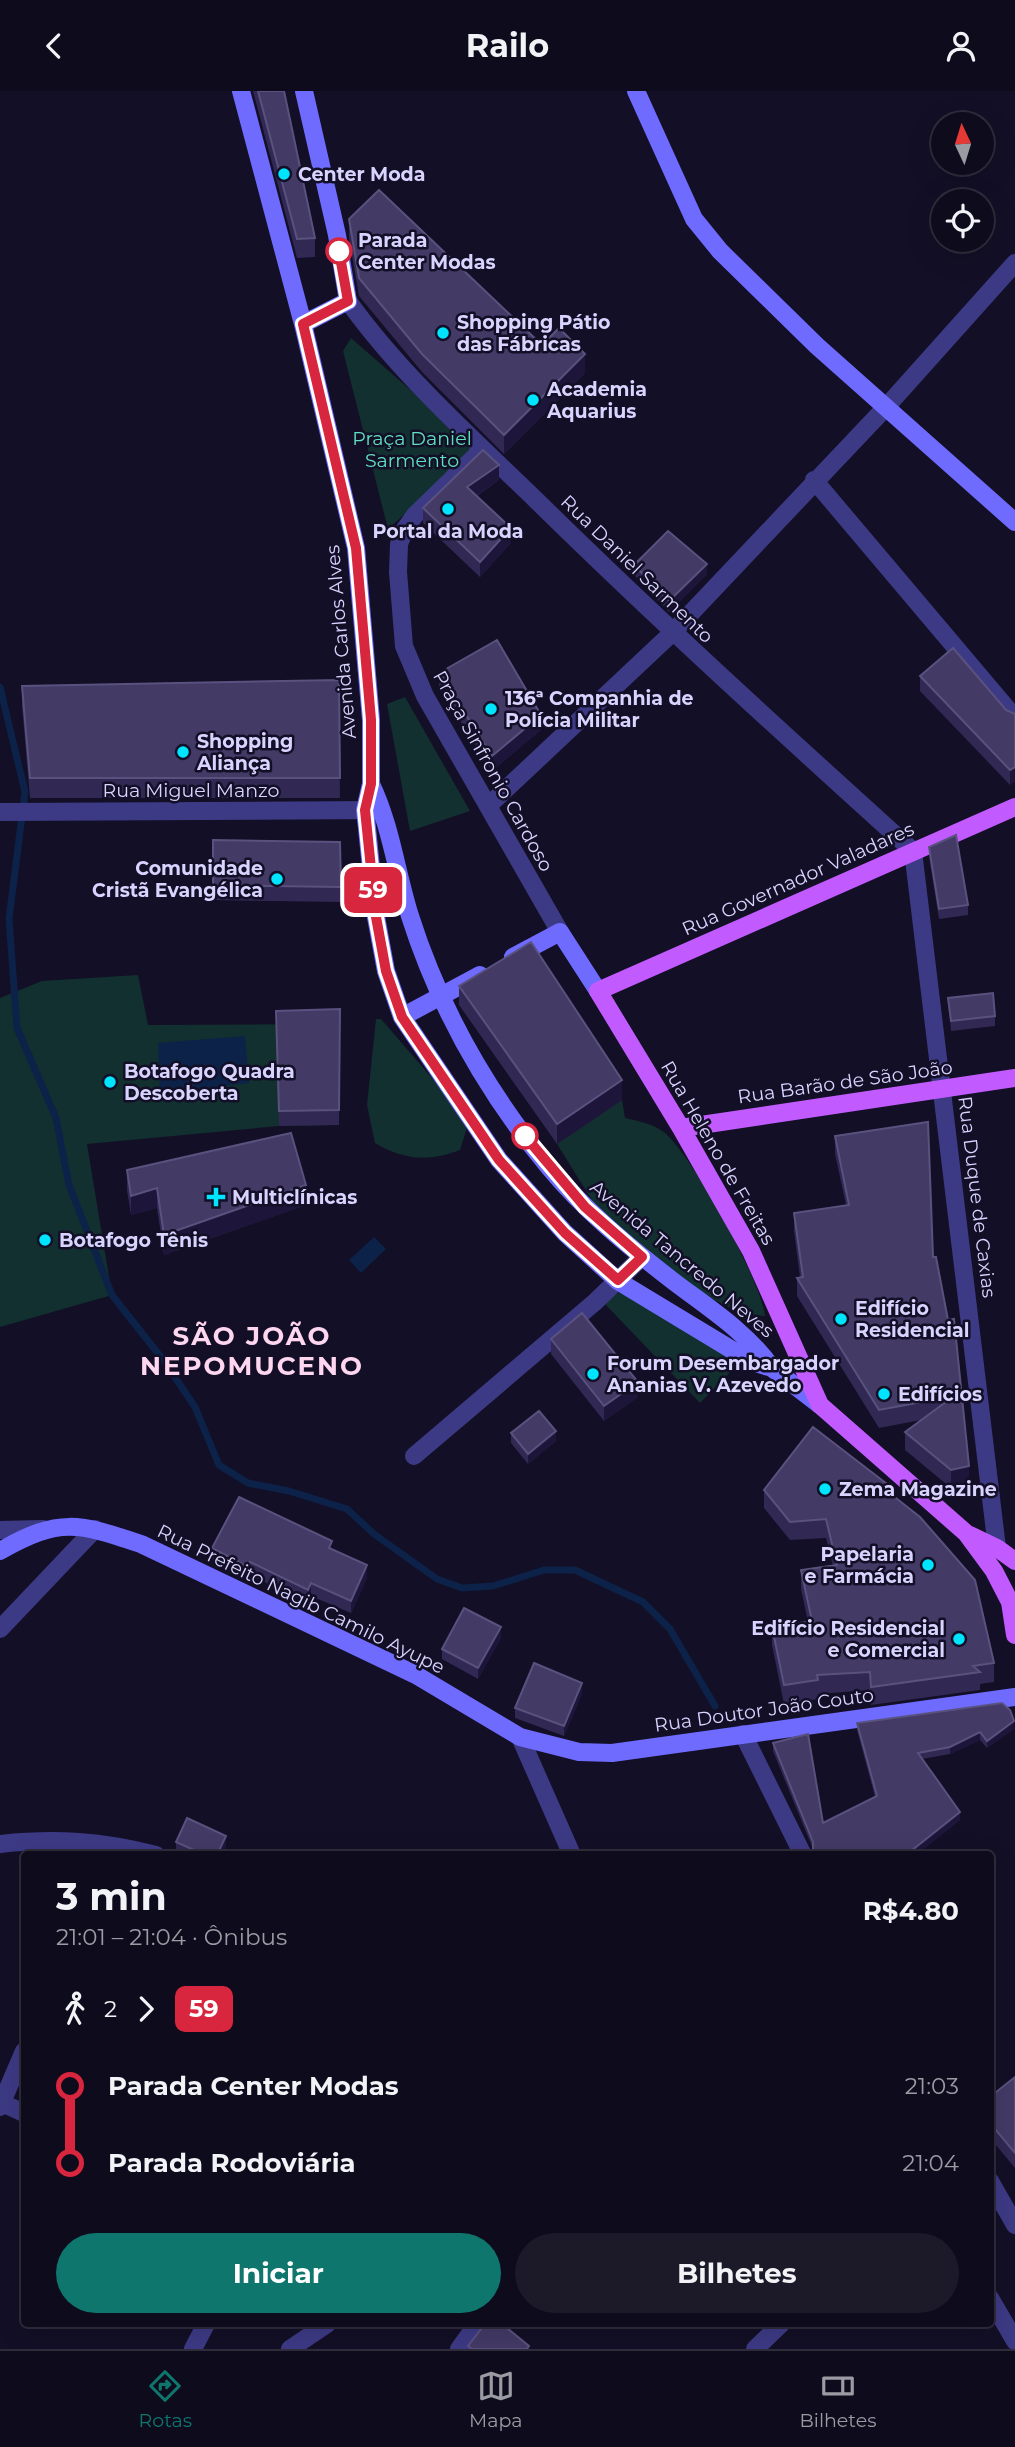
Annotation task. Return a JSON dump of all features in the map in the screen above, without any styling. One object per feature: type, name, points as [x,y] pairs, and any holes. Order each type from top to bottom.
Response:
[{"type":"main road","name":"Avenida Carlos Alves","points":[[241,91],[303,324],[356,548],[371,720],[371,784],[374,810]]},
{"type":"main road","points":[[303,324],[348,301],[337,235],[304,91]]},
{"type":"main road","points":[[636,91],[694,219],[753,286],[1015,522]]},
{"type":"main road","name":"Rua Governador Valadares","points":[[598,991],[1015,807]]},
{"type":"main road","name":"Avenida Tancredo Neves","points":[[374,810],[439,997],[503,1103],[548,1166],[585,1207],[642,1257],[727,1322],[761,1352],[772,1369]]},
{"type":"main road","name":"Avenida Tancredo Neves","points":[[374,810],[376,917],[386,971],[402,1017],[499,1160],[565,1233],[618,1280],[752,1362],[772,1369],[820,1405],[966,1533]]},
{"type":"main road","points":[[402,1017],[560,932]]},
{"type":"main road","name":"Rua Heleno de Freitas","points":[[560,932],[681,1128],[751,1251],[820,1405]]},
{"type":"main road","name":"Rua Barão de São João","points":[[681,1128],[1015,1078]]},
{"type":"main road","points":[[0,1551],[43,1529]]},
{"type":"main road","name":"Rua Prefeito Nagib Camilo Ayupe","points":[[43,1529],[95,1529],[141,1544],[416,1675],[520,1737]]},
{"type":"main road","points":[[966,1533],[997,1548],[1015,1561]]},
{"type":"main road","points":[[966,1533],[993,1571],[1010,1602],[1015,1635]]},
{"type":"main road","name":"Rua Doutor João Couto","points":[[520,1737],[579,1752],[612,1753],[1015,1697]]},
{"type":"street","points":[[488,806],[672,633],[814,480],[887,406],[1015,263]]},
{"type":"street","name":"Rua Daniel Sarmento","points":[[348,301],[369,330],[483,449],[672,633],[913,851]]},
{"type":"street","name":"Praça Sinfronio Cardoso","points":[[483,449],[415,515],[399,544],[398,572],[404,646],[411,668],[560,932]]},
{"type":"street","points":[[814,480],[1015,718]]},
{"type":"street","name":"Rua Miguel Manzo","points":[[1,812],[374,810]]},
{"type":"street","name":"Rua Duque de Caxias","points":[[913,851],[997,1548]]},
{"type":"street","points":[[414,1456],[595,1302],[642,1257]]},
{"type":"street","points":[[0,1530],[43,1529]]},
{"type":"street","points":[[0,1629],[95,1529]]},
{"type":"street","points":[[743,1734],[801,1851]]},
{"type":"street","points":[[520,1737],[570,1851]]},
{"type":"street","points":[[0,1844],[37,1840],[120,1851]]},
{"type":"street","points":[[21,2058],[1,2105],[21,2112]]},
{"type":"street","points":[[994,2188],[1015,2225]]},
{"type":"street","points":[[994,2305],[1015,2341],[1003,2349]]},
{"type":"street","points":[[193,2349],[204,2327]]},
{"type":"street","points":[[290,2349],[323,2327]]},
{"type":"street","points":[[459,2349],[475,2327]]},
{"type":"street","points":[[755,2349],[778,2327]]},
{"type":"green space","name":"Praça Daniel Sarmento","points":[[351,338],[478,449],[388,529],[343,351]]},
{"type":"green space","points":[[405,697],[470,811],[410,831],[387,704]]},
{"type":"green space","points":[[138,975],[148,1025],[340,1024],[339,1125],[279,1126],[87,1144],[112,1295],[0,1327],[0,998],[42,981]]},
{"type":"green space","points":[[376,1019],[381,1019],[469,1121],[460,1150],[427,1158],[406,1156],[375,1143],[367,1105]]},
{"type":"green space","points":[[622,1100],[625,1118],[661,1130],[692,1167],[739,1249],[761,1299],[765,1316],[741,1313],[680,1283],[605,1221],[557,1144]]},
{"type":"green space","points":[[625,1290],[742,1360],[700,1403],[602,1301]]},
{"type":"water","points":[[245,1036],[249,1083],[160,1094],[158,1043]]},
{"type":"water","points":[[374,1237],[386,1249],[361,1273],[349,1260]]},
{"type":"building","points":[[258,91],[284,91],[315,238],[297,239]]},
{"type":"building","name":"Shopping Pátio das Fábricas","points":[[379,190],[542,345],[559,328],[585,354],[504,435],[422,354],[359,278],[349,219]]},
{"type":"building","name":"Portal da Moda","points":[[483,450],[499,465],[467,487],[511,528],[480,562],[423,508]]},
{"type":"building","points":[[668,531],[707,564],[669,601],[634,565]]},
{"type":"building","name":"136ª Companhia de Polícia Militar","points":[[497,640],[541,715],[492,756],[439,673]]},
{"type":"building","points":[[953,648],[1006,710],[1015,714],[1015,767],[1010,770],[920,676]]},
{"type":"building","name":"Shopping Aliança","points":[[339,680],[340,778],[30,778],[22,686]]},
{"type":"building","points":[[956,835],[968,905],[939,909],[929,847]]},
{"type":"building","name":"Comunidade Cristã Evangélica","points":[[213,840],[340,842],[341,887],[213,885]]},
{"type":"building","points":[[531,942],[622,1080],[557,1124],[459,986]]},
{"type":"building","points":[[993,993],[995,1016],[951,1021],[948,998]]},
{"type":"building","points":[[340,1009],[339,1110],[279,1111],[276,1011]]},
{"type":"building","points":[[928,1122],[933,1257],[936,1257],[948,1320],[954,1319],[969,1466],[951,1470],[905,1432],[954,1396],[879,1410],[797,1278],[803,1277],[794,1213],[849,1205],[835,1136]]},
{"type":"building","name":"Multiclínicas","points":[[291,1133],[306,1185],[164,1235],[157,1188],[131,1196],[127,1170]]},
{"type":"building","name":"Forum Desembargador Ananias V. Azevedo","points":[[582,1313],[638,1382],[604,1406],[551,1339]]},
{"type":"building","points":[[539,1411],[556,1431],[528,1454],[511,1433]]},
{"type":"building","points":[[813,1427],[891,1487],[887,1491],[920,1517],[975,1580],[994,1663],[973,1666],[980,1672],[871,1687],[870,1672],[817,1675],[818,1680],[784,1685],[772,1627],[812,1621],[801,1570],[837,1565],[826,1519],[790,1522],[764,1490]]},
{"type":"building","points":[[239,1497],[332,1541],[329,1548],[367,1565],[351,1601],[311,1583],[308,1590],[250,1562],[248,1567],[212,1548]]},
{"type":"building","points":[[464,1608],[501,1627],[478,1668],[442,1649]]},
{"type":"building","points":[[534,1663],[582,1683],[564,1726],[515,1708]]},
{"type":"building","points":[[1002,1703],[1010,1710],[1014,1721],[987,1741],[980,1732],[950,1747],[918,1753],[960,1812],[911,1851],[813,1851],[813,1842],[773,1743],[808,1734],[823,1823],[877,1796],[857,1723]]},
{"type":"building","points":[[187,1818],[226,1836],[219,1851],[196,1851],[176,1842]]},
{"type":"building","points":[[1015,2077],[1015,2153],[994,2128],[994,2094]]},
{"type":"building","points":[[483,2327],[506,2327],[529,2346],[527,2349],[472,2349],[468,2346]]},
{"type":"waterway","points":[[0,687],[25,792],[9,919],[17,1028],[56,1118],[69,1185],[112,1295],[164,1361],[195,1407],[219,1465],[248,1483],[289,1491],[347,1509],[374,1534],[437,1579],[462,1588],[493,1586],[544,1570],[575,1570],[643,1602],[670,1629],[715,1706]]},
{"type":"bus line","name":"59","points":[[339,251],[348,301],[303,324],[356,548],[371,720],[371,784],[365,810],[376,917],[386,971],[402,1017],[499,1160],[565,1233],[618,1280],[642,1257],[585,1207],[525,1136]]},
{"type":"place","name":"Center Moda","points":[[284,174]]},
{"type":"place","name":"Parada Center Modas","points":[[339,251]]},
{"type":"place","name":"Shopping Pátio das Fábricas","points":[[443,333]]},
{"type":"place","name":"Academia Aquarius","points":[[533,400]]},
{"type":"place","name":"Portal da Moda","points":[[448,509]]},
{"type":"place","name":"136ª Companhia de Polícia Militar","points":[[491,709]]},
{"type":"place","name":"Shopping Aliança","points":[[183,752]]},
{"type":"place","name":"Comunidade Cristã Evangélica","points":[[277,879]]},
{"type":"place","name":"Botafogo Quadra Descoberta","points":[[110,1082]]},
{"type":"place","name":"Multiclínicas","points":[[216,1197]]},
{"type":"place","name":"Botafogo Tênis","points":[[45,1240]]},
{"type":"place","name":"Edifício Residencial","points":[[841,1319]]},
{"type":"place","name":"Forum Desembargador Ananias V. Azevedo","points":[[593,1374]]},
{"type":"place","name":"Edifícios","points":[[884,1394]]},
{"type":"place","name":"Zema Magazine","points":[[825,1489]]},
{"type":"place","name":"Papelaria e Farmácia","points":[[928,1565]]},
{"type":"place","name":"Edifício Residencial e Comercial","points":[[959,1639]]},
{"type":"district","name":"SÃO JOÃO NEPOMUCENO","points":[[252,1350]]}]
